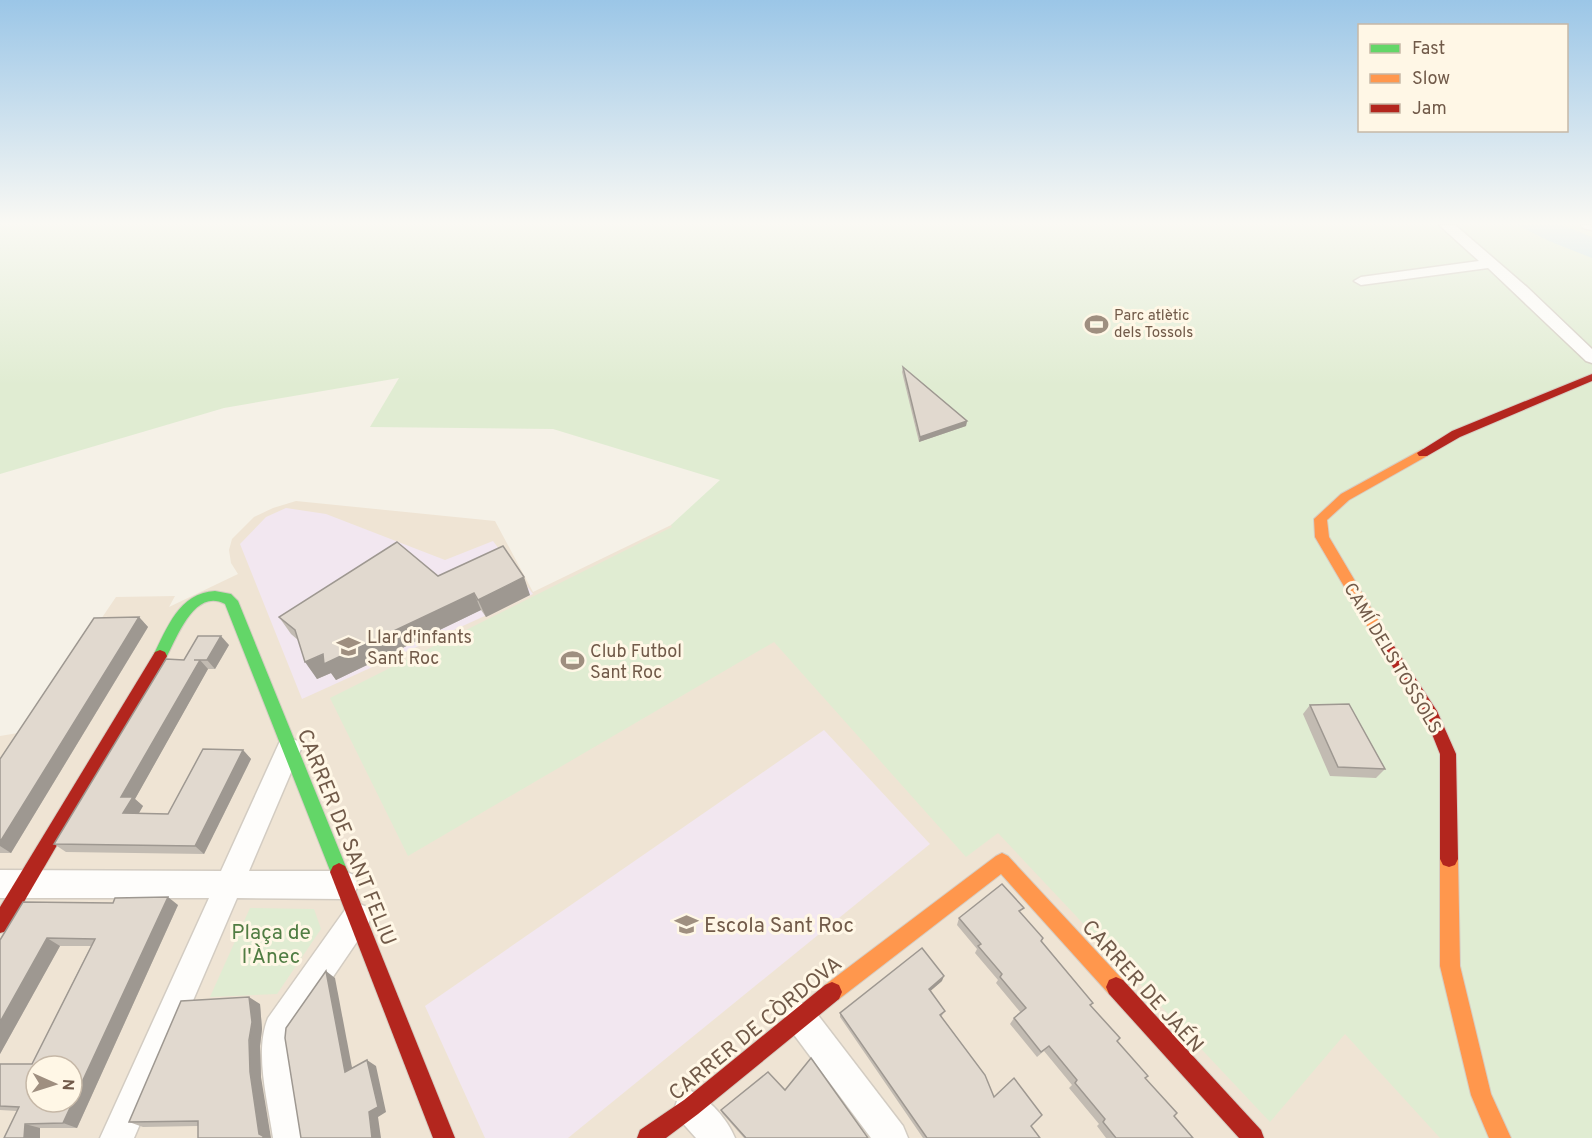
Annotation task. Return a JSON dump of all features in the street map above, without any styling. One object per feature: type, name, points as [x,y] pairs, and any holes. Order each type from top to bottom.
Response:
[{"type":"street","points":[[1361,280],[1376,278]]},
{"type":"street","points":[[1507,278],[1592,357]]},
{"type":"street","name":"CAMÍ DELS TOSSOLS","points":[[1500,1138],[1481,1095],[1450,966],[1448,754],[1432,716],[1386,646],[1322,537],[1320,519],[1345,497],[1456,434],[1592,377]]},
{"type":"street","name":"CARRER DE SANT FELIU","points":[[12,884],[185,612],[196,601],[207,596],[226,597],[231,601],[444,1138]]},
{"type":"street","points":[[117,1138],[289,749]]},
{"type":"street","name":"CARRER DE CÒRDOVA","points":[[648,1138],[691,1107],[800,1017],[1002,862]]},
{"type":"street","name":"CARRER DE JAÉN","points":[[1002,862],[1253,1138]]},
{"type":"street","points":[[0,924],[12,884],[344,885]]},
{"type":"street","points":[[290,1138],[277,1048],[279,1029],[357,917]]},
{"type":"street","points":[[800,1017],[891,1138]]},
{"type":"street","points":[[691,1107],[718,1138]]},
{"type":"shaded area","points":[[296,501],[495,521],[533,592],[700,511],[1294,962],[1480,1138],[0,1138],[0,736],[24,732],[116,597],[175,596],[169,607],[238,574],[231,563],[229,550],[232,539],[254,517]]},
{"type":"shaded area","name":"Llar d'infants Sant Roc","points":[[286,508],[326,514],[445,560],[493,541],[533,594],[302,699],[240,544],[266,517]]},
{"type":"shaded area","name":"Escola Sant Roc","points":[[824,730],[930,844],[568,1138],[485,1138],[425,1006]]},
{"type":"green space","points":[[0,278],[1592,278],[1592,1138],[1440,1138],[1345,1034],[1270,1122],[998,833],[966,857],[774,642],[408,856],[330,698],[672,527],[671,525],[720,480],[553,429],[370,427],[399,378],[224,408],[0,474]]},
{"type":"green space","name":"Plaça de l'Ànec","points":[[250,908],[314,909],[321,929],[277,994],[210,997]]},
{"type":"building","points":[[903,367],[967,421],[920,437]]},
{"type":"building","points":[[397,542],[438,576],[503,546],[524,577],[478,600],[474,593],[324,664],[323,654],[305,662],[295,630],[279,617]]},
{"type":"building","points":[[139,617],[0,842],[0,759],[94,618]]},
{"type":"building","points":[[198,636],[221,636],[207,660],[200,660],[121,797],[133,797],[123,813],[168,814],[203,749],[243,750],[195,846],[54,844],[166,659],[184,660]]},
{"type":"building","points":[[1349,704],[1385,769],[1338,767],[1310,705]]},
{"type":"building","points":[[1002,884],[1024,908],[1019,911],[1043,938],[1041,941],[1093,1003],[1090,1005],[1120,1038],[1117,1041],[1148,1076],[1145,1078],[1177,1113],[1174,1116],[1193,1138],[1116,1138],[1103,1122],[1105,1119],[1075,1083],[1077,1080],[1049,1046],[1041,1052],[1014,1018],[1026,1008],[1000,977],[1002,974],[978,946],[981,944],[959,918]]},
{"type":"building","points":[[168,897],[84,1078],[84,1054],[37,1054],[95,939],[47,938],[0,1022],[0,940],[23,902],[113,903],[115,898]]},
{"type":"building","points":[[922,948],[944,976],[929,989],[945,1011],[940,1015],[985,1075],[994,1097],[1014,1078],[1042,1115],[1031,1126],[1040,1138],[927,1138],[840,1013]]},
{"type":"building","points":[[326,971],[345,1072],[367,1060],[378,1107],[369,1112],[372,1138],[301,1138],[285,1038],[286,1028]]},
{"type":"building","points":[[249,997],[252,1022],[249,1040],[250,1072],[259,1134],[263,1138],[198,1138],[198,1121],[129,1122],[181,1001]]},
{"type":"building","points":[[811,1058],[868,1138],[746,1138],[721,1110],[768,1072],[785,1090]]},
{"type":"building","points":[[0,1064],[24,1064],[24,1114],[67,1114],[63,1123],[25,1124],[24,1138],[4,1138],[19,1107],[0,1106]]},
{"type":"traffic: fast","points":[[160,656],[180,618],[192,603],[209,596],[226,598],[231,601],[339,872]]},
{"type":"traffic: slow","points":[[1387,647],[1322,537],[1320,519],[1345,497],[1423,453]]},
{"type":"traffic: slow","points":[[1449,859],[1450,966],[1481,1095],[1500,1138]]},
{"type":"traffic: slow","points":[[832,992],[1002,862],[1116,987]]},
{"type":"traffic: jam","points":[[1423,453],[1456,434],[1592,377]]},
{"type":"traffic: jam","points":[[1387,647],[1432,716],[1448,754],[1449,859]]},
{"type":"traffic: jam","points":[[0,924],[160,656]]},
{"type":"traffic: jam","points":[[339,872],[444,1138]]},
{"type":"traffic: jam","points":[[1116,987],[1253,1138]]},
{"type":"traffic: jam","points":[[648,1138],[691,1107],[832,992]]},
{"type":"place","name":"Parc atlètic dels Tossols","points":[[1096,324]]},
{"type":"place","name":"Llar d'infants Sant Roc","points":[[349,647]]},
{"type":"place","name":"Club Futbol Sant Roc","points":[[572,661]]},
{"type":"place","name":"Escola Sant Roc","points":[[686,925]]}]
